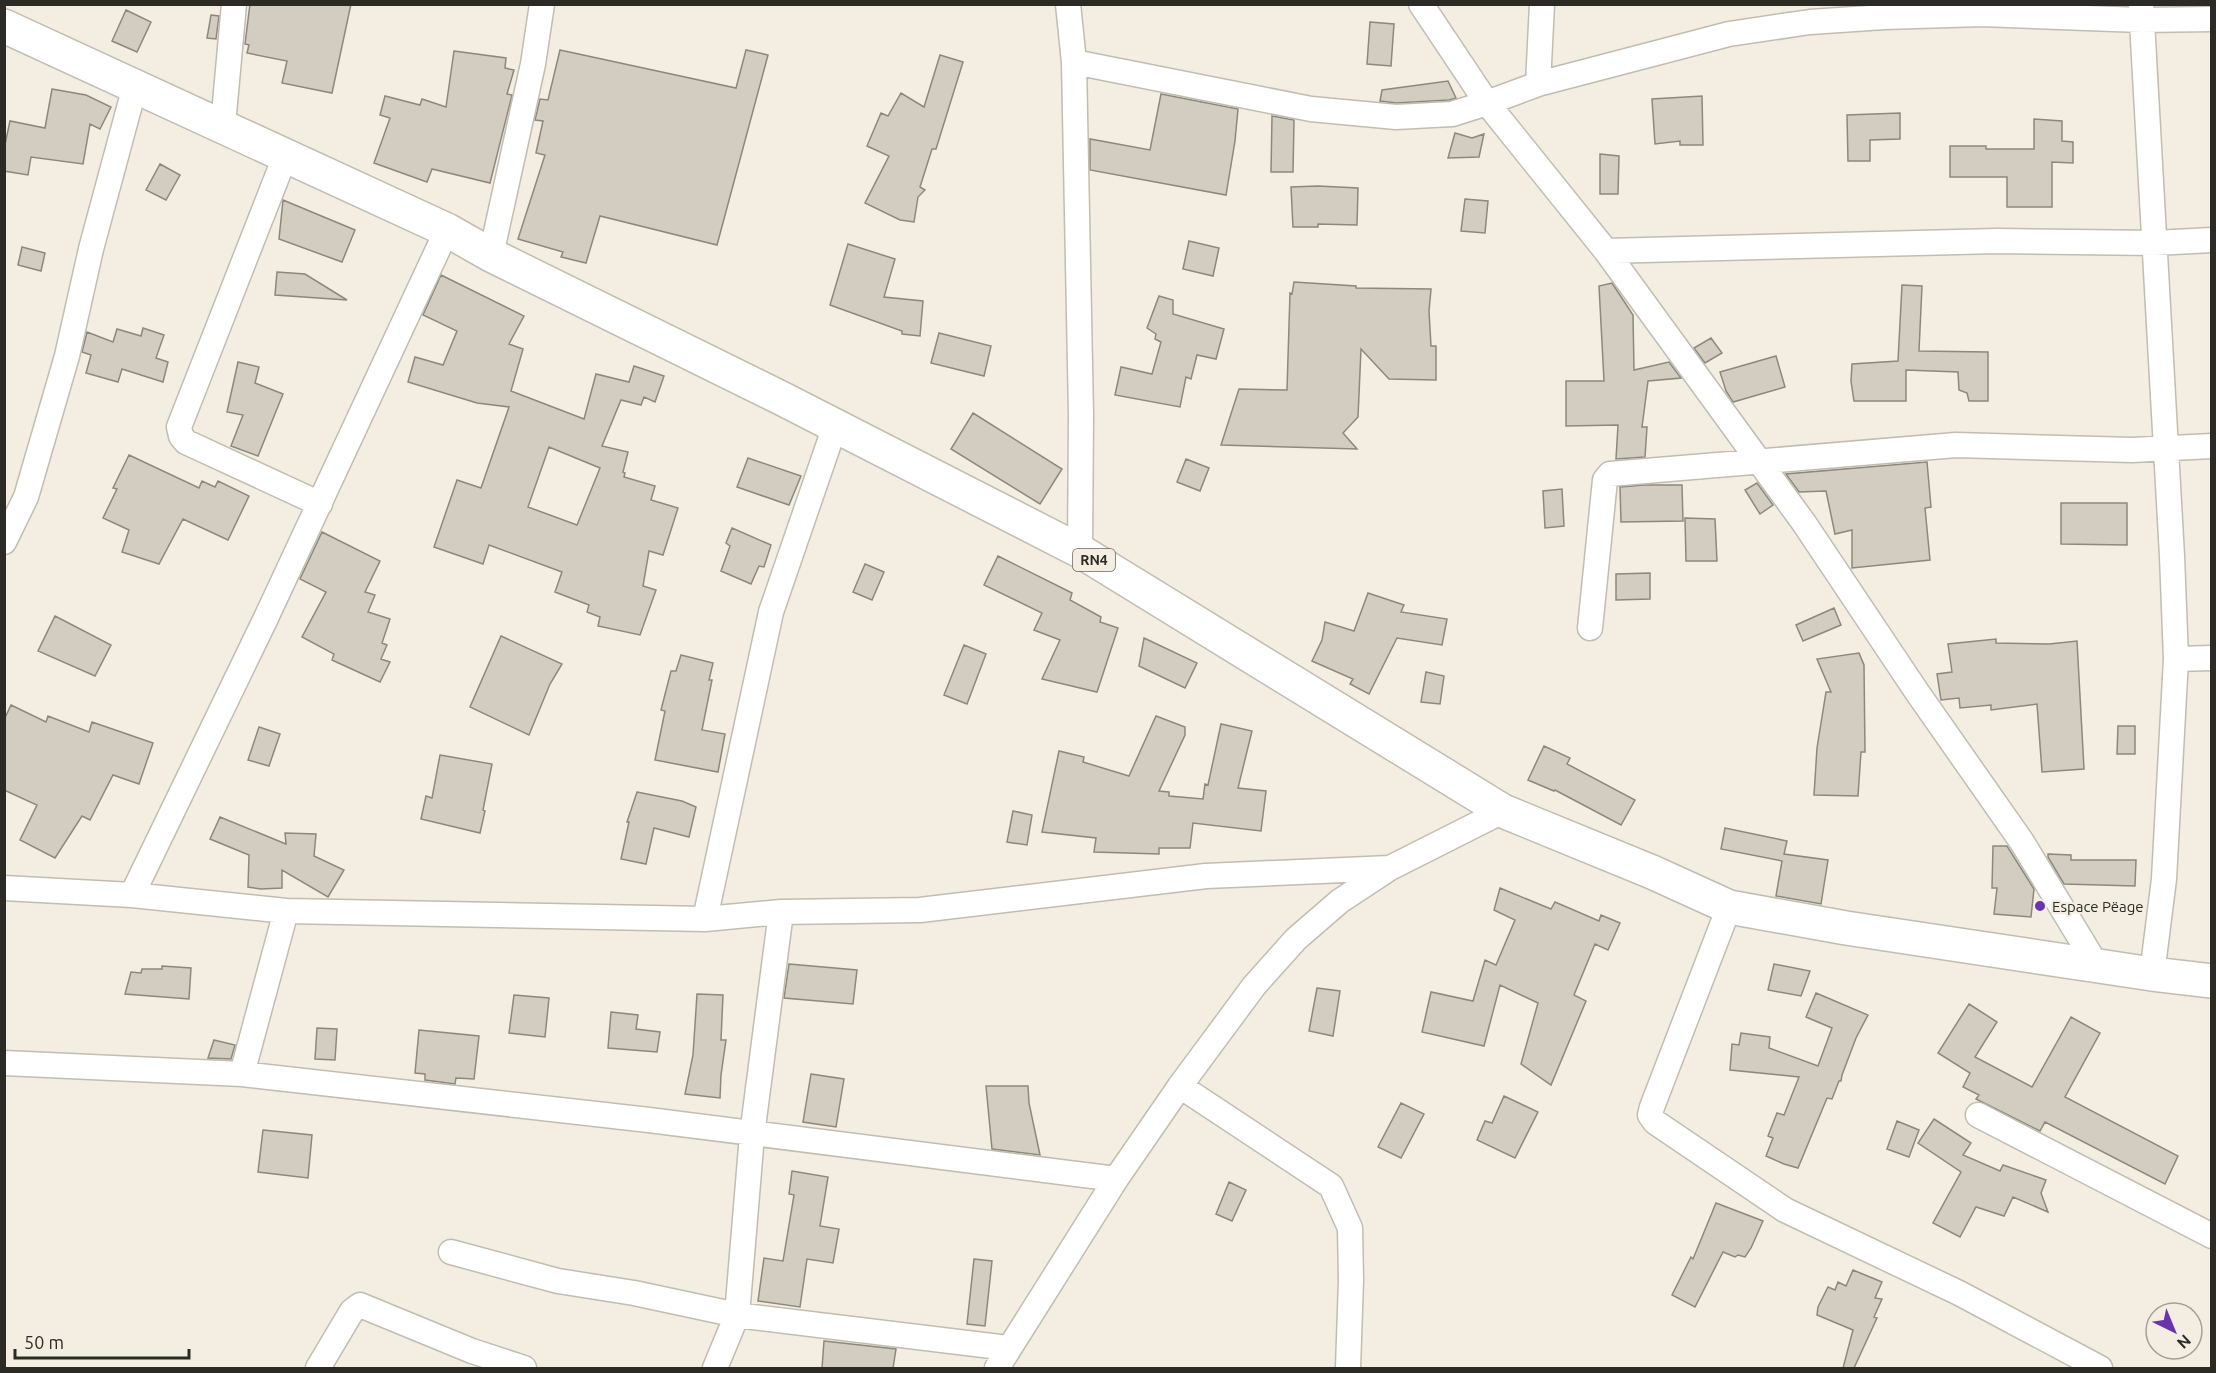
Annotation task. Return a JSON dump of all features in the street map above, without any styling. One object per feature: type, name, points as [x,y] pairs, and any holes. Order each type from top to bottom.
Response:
[{"type":"highway","name":"RN4","points":[[4,26],[447,230],[491,255],[1080,551],[1503,812],[1652,872],[1729,908],[1845,928],[2211,981]]},
{"type":"street","points":[[223,125],[234,4]]},
{"type":"street","points":[[491,255],[533,64],[542,4]]},
{"type":"street","points":[[1068,4],[1074,62],[1081,415],[1080,551]]},
{"type":"street","points":[[1421,4],[1488,104],[1606,251],[1804,522],[1917,692],[2022,842],[2097,966]]},
{"type":"street","points":[[1538,84],[1542,4]]},
{"type":"street","points":[[1074,62],[1311,109],[1395,117],[1452,114],[1488,104],[1538,84],[1729,34],[1810,22],[1982,14],[2141,12],[2211,19]]},
{"type":"street","points":[[2141,12],[2176,659],[2163,879],[2152,974]]},
{"type":"street","points":[[4,542],[26,497],[58,388],[91,249],[135,86]]},
{"type":"street","points":[[286,154],[179,427],[181,436],[186,442],[320,504]]},
{"type":"street","points":[[132,895],[320,504],[447,230]]},
{"type":"street","points":[[1606,251],[1998,241],[2155,243],[2211,240]]},
{"type":"street","points":[[705,918],[771,612],[835,426]]},
{"type":"street","points":[[1590,628],[1606,476],[1610,474],[1956,445],[2132,450],[2211,446]]},
{"type":"street","points":[[2176,659],[2211,658]]},
{"type":"street","points":[[450,1252],[558,1281],[634,1293],[737,1315],[1003,1358],[1116,1179],[1180,1086],[1254,986],[1296,939],[1340,901],[1390,868],[1503,812]]},
{"type":"street","points":[[4,888],[132,895],[286,911],[705,918],[781,912],[920,910],[1206,876],[1390,868]]},
{"type":"street","points":[[1729,908],[1652,1107],[1650,1114],[1655,1122],[1785,1210],[1959,1293],[2100,1368]]},
{"type":"street","points":[[242,1074],[286,911]]},
{"type":"street","points":[[715,1368],[737,1315],[752,1135],[781,912]]},
{"type":"street","points":[[4,1063],[242,1074],[649,1120],[752,1135],[1116,1179]]},
{"type":"street","points":[[1180,1086],[1331,1186],[1350,1228],[1348,1368]]},
{"type":"street","points":[[1978,1115],[2211,1236]]},
{"type":"street","points":[[318,1368],[352,1311],[360,1305],[472,1351],[524,1368]]},
{"type":"building","points":[[250,4],[351,4],[332,93],[282,83],[287,61],[247,53],[249,45],[245,44]]},
{"type":"building","points":[[126,10],[151,22],[137,52],[112,41]]},
{"type":"building","points":[[211,15],[219,16],[216,39],[207,38]]},
{"type":"building","points":[[1370,22],[1394,24],[1391,66],[1367,64]]},
{"type":"building","points":[[560,50],[736,88],[746,50],[768,55],[717,245],[600,216],[586,263],[561,257],[563,252],[518,239],[545,155],[536,153],[543,121],[535,120],[540,99],[548,100]]},
{"type":"building","points":[[454,51],[506,58],[505,68],[514,70],[507,94],[512,95],[490,183],[432,169],[427,182],[374,163],[390,118],[380,115],[385,96],[420,105],[422,99],[446,107]]},
{"type":"building","points":[[940,55],[963,62],[936,149],[932,149],[920,187],[925,190],[918,197],[914,222],[900,220],[865,203],[889,156],[867,146],[881,113],[888,116],[901,93],[924,107]]},
{"type":"building","points":[[1448,81],[1456,98],[1396,103],[1380,101],[1382,90]]},
{"type":"building","points":[[52,89],[86,95],[111,107],[100,129],[90,124],[83,164],[31,157],[28,175],[4,171],[4,149],[10,121],[45,128]]},
{"type":"building","points":[[1161,94],[1238,109],[1226,195],[1090,170],[1090,139],[1150,150]]},
{"type":"building","points":[[1702,96],[1703,145],[1680,145],[1680,141],[1655,144],[1652,99]]},
{"type":"building","points":[[1900,113],[1900,139],[1870,140],[1870,161],[1848,161],[1847,115]]},
{"type":"building","points":[[1272,116],[1294,120],[1293,172],[1271,172]]},
{"type":"building","points":[[2034,119],[2062,121],[2062,141],[2073,142],[2073,163],[2052,162],[2052,207],[2007,207],[2007,177],[1950,177],[1950,146],[2034,149]]},
{"type":"building","points":[[1455,133],[1472,138],[1484,134],[1479,157],[1448,158]]},
{"type":"building","points":[[1600,154],[1619,156],[1618,194],[1600,194]]},
{"type":"building","points":[[160,164],[180,175],[166,200],[146,190]]},
{"type":"building","points":[[1291,187],[1358,188],[1357,225],[1318,224],[1318,227],[1293,227]]},
{"type":"building","points":[[1465,199],[1488,201],[1485,233],[1461,231]]},
{"type":"building","points":[[283,200],[355,230],[342,262],[279,239]]},
{"type":"building","points":[[1189,241],[1219,248],[1213,276],[1183,269]]},
{"type":"building","points":[[848,244],[895,259],[884,297],[923,301],[920,336],[902,334],[902,331],[830,305]]},
{"type":"building","points":[[22,247],[45,253],[41,271],[18,265]]},
{"type":"building","points":[[277,272],[305,274],[347,300],[275,295]]},
{"type":"building","points":[[441,275],[524,316],[509,344],[523,349],[511,391],[584,419],[596,374],[629,382],[634,366],[664,376],[655,402],[644,397],[641,405],[621,400],[602,446],[628,452],[624,477],[655,486],[651,500],[678,508],[663,555],[649,551],[643,586],[656,590],[640,635],[598,626],[600,617],[587,612],[589,605],[555,592],[562,572],[489,545],[483,564],[434,547],[457,480],[481,488],[509,407],[477,403],[408,382],[415,357],[443,365],[457,331],[423,315]],"holes":[[[549,447],[600,468],[577,525],[528,507]]]},
{"type":"building","points":[[1294,282],[1356,286],[1356,288],[1431,289],[1429,311],[1431,346],[1436,346],[1436,380],[1389,379],[1361,349],[1358,417],[1343,433],[1357,449],[1221,445],[1239,389],[1287,390],[1290,293],[1292,294]]},
{"type":"building","points":[[1612,283],[1633,315],[1634,370],[1669,362],[1681,378],[1648,381],[1642,427],[1647,427],[1645,457],[1616,459],[1618,425],[1566,426],[1566,381],[1604,381],[1599,286]]},
{"type":"building","points":[[1902,285],[1922,286],[1919,351],[1988,352],[1988,401],[1969,401],[1967,393],[1959,390],[1958,372],[1906,370],[1906,401],[1854,401],[1851,381],[1852,364],[1898,361]]},
{"type":"building","points":[[1159,296],[1173,300],[1173,314],[1224,329],[1216,359],[1197,355],[1191,379],[1186,377],[1180,407],[1115,395],[1121,367],[1152,374],[1161,342],[1155,339],[1156,334],[1147,328]]},
{"type":"building","points":[[143,328],[164,335],[156,358],[168,362],[163,382],[122,369],[118,382],[86,373],[91,355],[82,352],[87,332],[113,342],[117,329],[141,336]]},
{"type":"building","points":[[939,333],[991,346],[984,376],[931,363]]},
{"type":"building","points":[[1711,338],[1722,353],[1705,363],[1694,348]]},
{"type":"building","points":[[1776,356],[1785,387],[1733,402],[1726,391],[1720,372]]},
{"type":"building","points":[[238,362],[259,367],[255,383],[283,394],[258,456],[231,446],[243,415],[227,412]]},
{"type":"building","points":[[973,413],[1062,469],[1040,504],[951,449]]},
{"type":"building","points":[[129,455],[199,488],[202,481],[215,487],[218,481],[249,496],[228,540],[183,519],[159,564],[122,552],[129,530],[103,518],[117,489],[113,488]]},
{"type":"building","points":[[748,458],[801,476],[789,505],[737,487]]},
{"type":"building","points":[[1186,459],[1209,468],[1200,491],[1177,482]]},
{"type":"building","points":[[1927,462],[1931,507],[1925,508],[1930,560],[1852,568],[1852,530],[1835,534],[1826,491],[1799,492],[1786,474]]},
{"type":"building","points":[[1757,483],[1773,505],[1760,514],[1745,490]]},
{"type":"building","points":[[1682,485],[1683,521],[1621,522],[1620,487]]},
{"type":"building","points":[[1562,489],[1564,526],[1545,528],[1543,491]]},
{"type":"building","points":[[2061,503],[2127,503],[2127,545],[2061,544]]},
{"type":"building","points":[[1685,518],[1715,519],[1717,561],[1686,561]]},
{"type":"building","points":[[732,528],[771,545],[764,567],[759,566],[751,584],[721,571],[730,546],[726,543]]},
{"type":"building","points":[[322,532],[380,561],[365,592],[375,595],[368,612],[390,619],[382,643],[387,645],[381,659],[390,662],[380,682],[332,660],[334,654],[302,637],[326,592],[300,579]]},
{"type":"building","points":[[998,556],[1072,593],[1070,600],[1101,617],[1100,622],[1118,628],[1097,692],[1042,679],[1060,640],[1034,630],[1042,613],[984,585]]},
{"type":"building","points":[[865,564],[884,572],[872,600],[853,592]]},
{"type":"building","points":[[1650,573],[1650,599],[1616,600],[1616,574]]},
{"type":"building","points":[[1368,593],[1404,605],[1401,612],[1447,619],[1442,645],[1397,638],[1369,694],[1350,684],[1353,679],[1312,661],[1322,640],[1325,622],[1354,631]]},
{"type":"building","points":[[1834,608],[1841,625],[1803,641],[1796,625]]},
{"type":"building","points":[[55,616],[111,645],[95,676],[38,651]]},
{"type":"building","points":[[501,636],[562,664],[550,684],[529,735],[470,707]]},
{"type":"building","points":[[1144,638],[1197,663],[1185,688],[1139,666]]},
{"type":"building","points":[[1996,639],[1996,643],[2049,644],[2077,641],[2084,769],[2042,772],[2037,704],[1991,710],[1991,705],[1960,708],[1959,698],[1941,700],[1937,674],[1952,672],[1948,644]]},
{"type":"building","points":[[964,645],[986,654],[967,704],[944,695]]},
{"type":"building","points":[[1859,653],[1864,665],[1865,752],[1861,752],[1858,796],[1814,795],[1817,748],[1826,692],[1831,692],[1817,659]]},
{"type":"building","points":[[681,655],[713,663],[702,730],[725,734],[718,772],[655,760],[665,711],[661,710],[671,671],[676,671]]},
{"type":"building","points":[[1426,672],[1444,676],[1440,704],[1421,702]]},
{"type":"building","points":[[11,705],[46,722],[48,716],[89,732],[92,722],[153,743],[139,784],[113,775],[90,820],[82,816],[55,858],[20,840],[37,805],[4,790],[4,720]]},
{"type":"building","points":[[1156,716],[1185,727],[1185,735],[1159,791],[1169,792],[1169,796],[1203,799],[1221,724],[1252,731],[1238,788],[1266,791],[1261,831],[1193,823],[1190,848],[1159,848],[1159,854],[1094,852],[1096,838],[1042,832],[1059,751],[1084,757],[1083,762],[1129,776]]},
{"type":"building","points":[[2118,726],[2135,726],[2135,754],[2117,754]]},
{"type":"building","points":[[259,727],[280,734],[269,766],[248,760]]},
{"type":"building","points":[[1544,746],[1570,758],[1567,764],[1635,800],[1621,825],[1555,790],[1528,780]]},
{"type":"building","points":[[440,755],[492,764],[480,833],[421,819],[426,796],[432,798]]},
{"type":"building","points":[[637,792],[682,801],[696,807],[689,837],[654,828],[646,864],[621,859],[629,822],[627,822]]},
{"type":"building","points":[[1013,811],[1032,815],[1027,845],[1007,842]]},
{"type":"building","points":[[220,817],[286,844],[285,833],[316,834],[314,856],[344,870],[328,897],[282,870],[282,888],[248,887],[249,855],[210,839]]},
{"type":"building","points":[[1725,828],[1787,841],[1784,854],[1828,860],[1821,904],[1776,896],[1782,861],[1721,849]]},
{"type":"building","points":[[1993,846],[2007,846],[2034,889],[2031,917],[1994,914],[1997,888],[1992,888]]},
{"type":"building","points":[[2048,854],[2071,855],[2071,860],[2136,860],[2135,886],[2064,884]]},
{"type":"building","points":[[1500,888],[1551,909],[1555,902],[1599,921],[1601,915],[1620,923],[1608,950],[1595,944],[1574,995],[1586,1001],[1551,1085],[1521,1064],[1538,1003],[1500,985],[1484,1046],[1422,1032],[1431,992],[1473,1001],[1485,960],[1496,965],[1515,920],[1494,910]]},
{"type":"building","points":[[789,964],[857,970],[853,1004],[784,998]]},
{"type":"building","points":[[1774,964],[1810,971],[1801,996],[1768,990]]},
{"type":"building","points":[[162,966],[191,968],[189,999],[125,994],[131,972],[141,973],[142,969],[162,969]]},
{"type":"building","points":[[1317,988],[1340,991],[1333,1036],[1309,1031]]},
{"type":"building","points":[[1816,993],[1868,1015],[1856,1038],[1841,1081],[1832,1099],[1827,1098],[1798,1168],[1766,1156],[1773,1138],[1768,1136],[1777,1113],[1784,1115],[1799,1077],[1730,1070],[1732,1044],[1739,1045],[1741,1033],[1770,1037],[1769,1048],[1818,1066],[1832,1028],[1806,1017]]},
{"type":"building","points":[[697,994],[723,995],[721,1040],[726,1040],[720,1098],[685,1094],[693,1055]]},
{"type":"building","points":[[514,995],[549,998],[545,1037],[509,1033]]},
{"type":"building","points":[[1969,1004],[1997,1022],[1975,1057],[2032,1087],[2071,1017],[2100,1033],[2065,1097],[2178,1156],[2165,1184],[2045,1122],[2040,1131],[1976,1099],[1979,1095],[1963,1087],[1970,1073],[1938,1053]]},
{"type":"building","points":[[611,1012],[638,1015],[636,1029],[660,1032],[657,1052],[608,1048]]},
{"type":"building","points":[[317,1028],[337,1029],[335,1060],[315,1059]]},
{"type":"building","points":[[419,1030],[479,1036],[474,1079],[456,1078],[455,1084],[425,1080],[425,1074],[415,1073]]},
{"type":"building","points":[[214,1040],[235,1045],[231,1059],[208,1058]]},
{"type":"building","points":[[811,1074],[844,1079],[836,1127],[803,1122]]},
{"type":"building","points":[[986,1086],[1028,1086],[1029,1103],[1040,1155],[992,1149]]},
{"type":"building","points":[[1504,1096],[1538,1112],[1515,1158],[1477,1140],[1485,1121],[1492,1123]]},
{"type":"building","points":[[1401,1103],[1424,1114],[1401,1158],[1378,1147]]},
{"type":"building","points":[[1934,1119],[1971,1143],[1963,1155],[2000,1171],[2003,1165],[2046,1180],[2041,1193],[2048,1212],[2013,1197],[2004,1216],[1976,1207],[1960,1237],[1933,1223],[1961,1172],[1918,1143]]},
{"type":"building","points":[[1897,1121],[1919,1130],[1909,1157],[1887,1149]]},
{"type":"building","points":[[263,1130],[312,1135],[308,1178],[258,1172]]},
{"type":"building","points":[[792,1171],[828,1177],[820,1226],[839,1229],[833,1263],[807,1259],[800,1307],[758,1301],[764,1258],[783,1261],[794,1195],[789,1194]]},
{"type":"building","points":[[1229,1182],[1246,1190],[1232,1221],[1216,1214]]},
{"type":"building","points":[[1716,1203],[1763,1221],[1745,1257],[1738,1255],[1735,1257],[1723,1252],[1695,1307],[1672,1295],[1691,1257],[1693,1259]]},
{"type":"building","points":[[974,1259],[992,1261],[985,1326],[967,1324]]},
{"type":"building","points":[[1853,1270],[1882,1282],[1875,1298],[1882,1299],[1874,1317],[1877,1318],[1854,1368],[1843,1368],[1853,1330],[1817,1315],[1818,1307],[1828,1287],[1835,1290],[1838,1282],[1846,1286]]},
{"type":"building","points":[[824,1341],[896,1349],[893,1368],[822,1368]]},
{"type":"place","name":"Espace Pëage","points":[[2040,906]]}]
